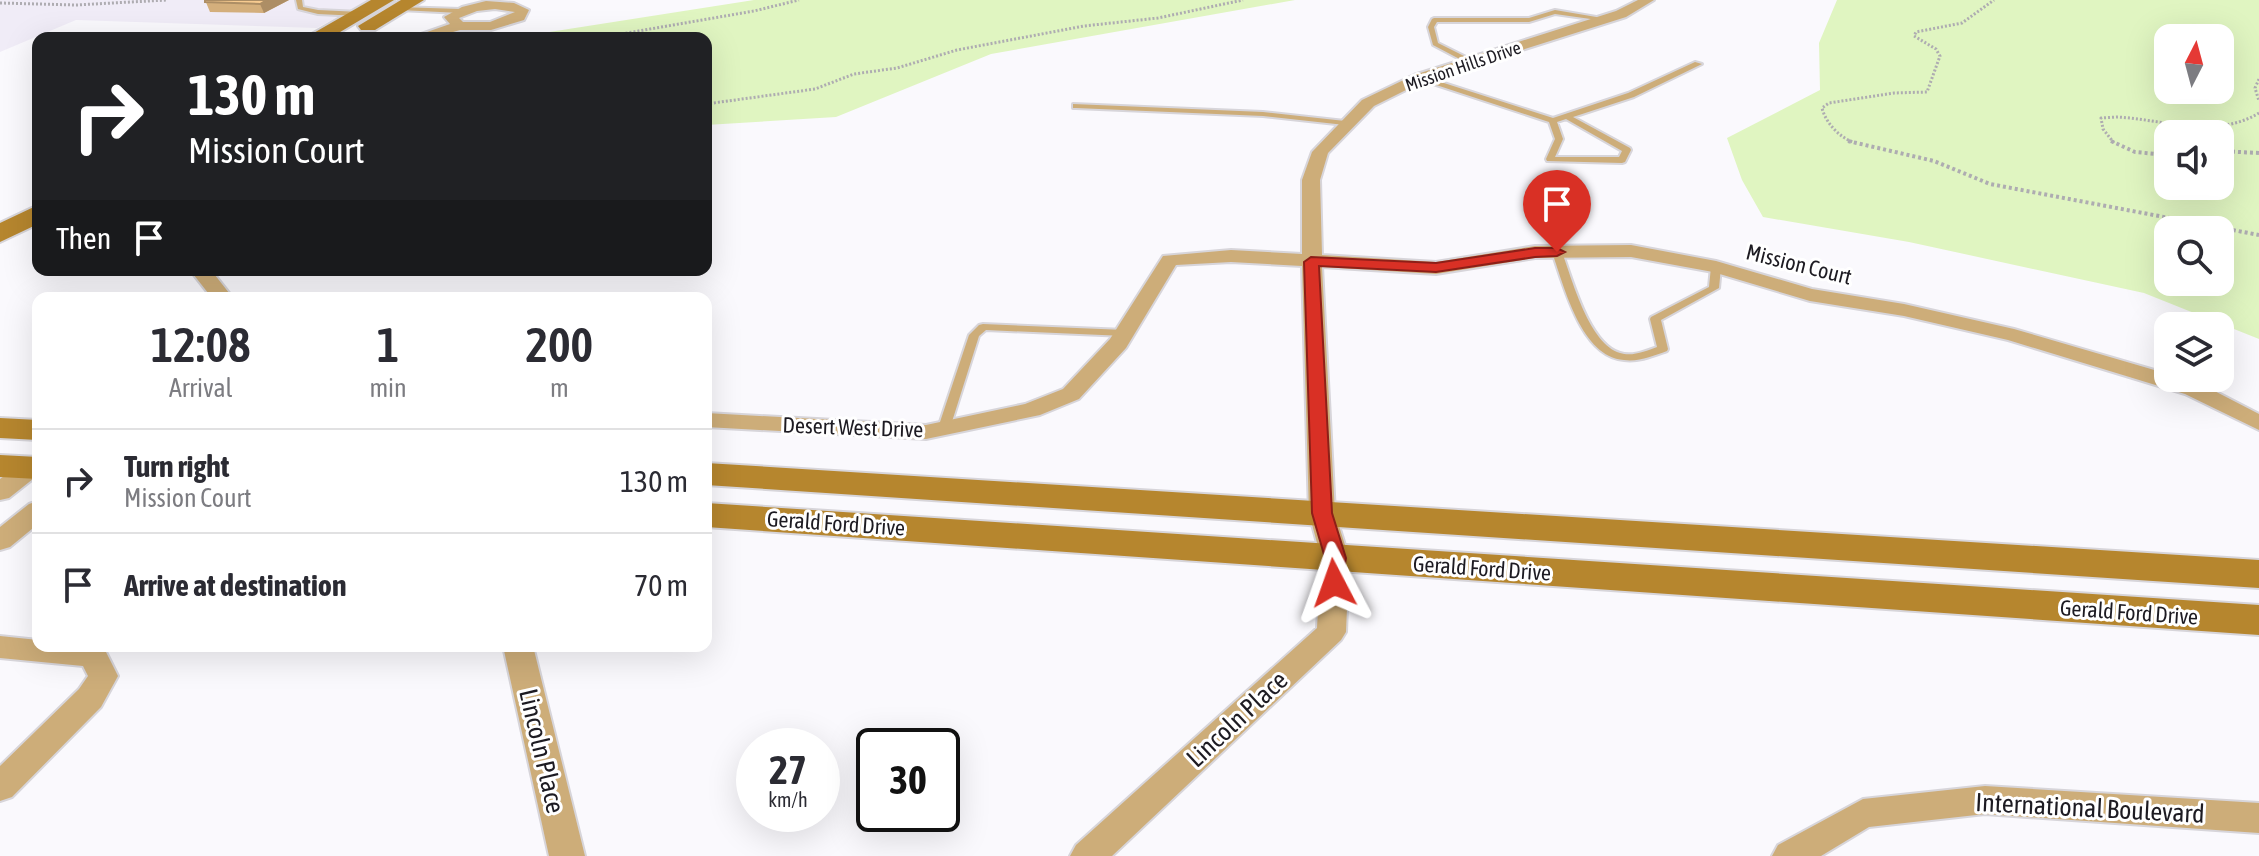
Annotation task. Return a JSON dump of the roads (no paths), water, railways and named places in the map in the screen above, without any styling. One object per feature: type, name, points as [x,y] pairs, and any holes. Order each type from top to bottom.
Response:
[{"type":"main road","points":[[326,32],[360,14],[400,3]]},
{"type":"main road","points":[[356,32],[400,3]]},
{"type":"main road","points":[[0,210],[32,192]]},
{"type":"main road","points":[[0,234],[32,216]]},
{"type":"main road","points":[[0,428],[32,430]]},
{"type":"main road","name":"Gerald Ford Drive","points":[[712,474],[2259,574]]},
{"type":"main road","name":"Gerald Ford Drive","points":[[712,515],[2259,620]]},
{"type":"street","name":"Mission Hills Drive","points":[[1335,558],[1322,513],[1311,262],[1311,180],[1320,152],[1345,123],[1368,103],[1419,78],[1605,19],[1648,0]]},
{"type":"street","points":[[430,32],[460,18],[504,3],[518,7],[522,13],[512,20],[491,26],[460,18]]},
{"type":"street","name":"Mission Court","points":[[1311,262],[1436,268],[1535,252],[1631,251],[1716,267],[1810,295],[1904,310],[2014,335],[2193,389],[2259,423]]},
{"type":"street","name":"Desert West Drive","points":[[712,420],[926,432],[1032,410],[1071,394],[1125,333],[1170,260],[1231,256],[1311,262]]},
{"type":"street","points":[[205,276],[218,292]]},
{"type":"street","points":[[0,492],[27,466]]},
{"type":"street","points":[[0,541],[32,515]]},
{"type":"street","name":"Lincoln Place","points":[[1088,856],[1331,632],[1335,558]]},
{"type":"street","points":[[0,647],[32,650]]},
{"type":"street","points":[[0,787],[90,698],[103,676],[93,656],[52,652]]},
{"type":"street","name":"Lincoln Place","points":[[519,652],[567,856]]},
{"type":"street","name":"International Boulevard","points":[[1790,856],[1863,813],[1985,800],[2259,818]]},
{"type":"lane","points":[[299,0],[300,8],[360,14]]},
{"type":"lane","points":[[400,3],[460,18]]},
{"type":"lane","points":[[1469,62],[1435,44],[1431,27],[1434,20],[1529,20],[1555,12],[1605,19]]},
{"type":"lane","points":[[1419,78],[1553,121],[1631,95],[1698,64]]},
{"type":"lane","points":[[1076,106],[1263,114],[1345,123]]},
{"type":"lane","points":[[1553,121],[1559,139],[1550,159],[1622,160],[1627,150],[1567,117]]},
{"type":"lane","points":[[1557,252],[1573,295],[1599,345],[1614,355],[1637,358],[1663,349],[1655,319],[1714,288],[1716,267]]},
{"type":"lane","points":[[944,428],[974,335],[983,327],[1125,333]]}]
